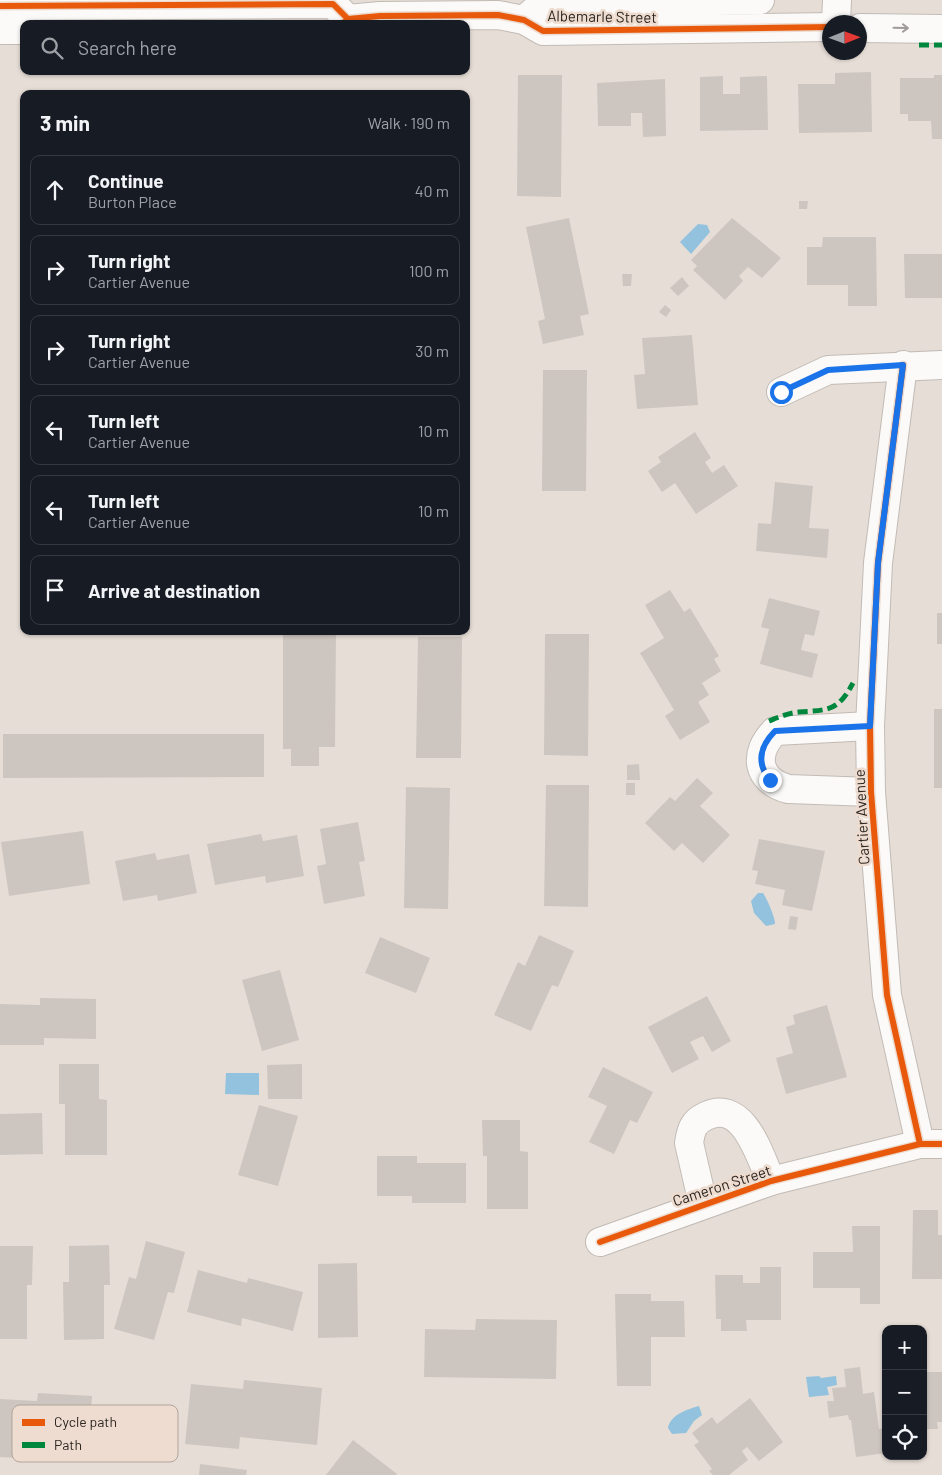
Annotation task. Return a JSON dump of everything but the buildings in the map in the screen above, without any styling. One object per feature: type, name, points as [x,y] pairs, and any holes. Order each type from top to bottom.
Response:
[{"type":"street","points":[[750,0],[751,29]]},
{"type":"street","name":"Albemarle Street","points":[[524,20],[541,5],[760,0]]},
{"type":"street","points":[[836,15],[837,0]]},
{"type":"street","points":[[628,2],[629,31]]},
{"type":"street","name":"Albemarle Street","points":[[0,6],[333,4],[344,20]]},
{"type":"street","name":"Albemarle Street","points":[[348,20],[380,8],[498,8],[543,31],[822,27]]},
{"type":"street","points":[[867,28],[942,29]]},
{"type":"street","points":[[0,30],[20,30]]},
{"type":"street","points":[[781,392],[828,370],[903,365],[942,365]]},
{"type":"street","name":"Cartier Avenue","points":[[903,365],[878,563],[870,726],[871,792],[887,995],[931,1144]]},
{"type":"street","name":"Cartier Avenue","points":[[870,726],[775,731],[765,742],[760,755],[765,774],[776,786],[788,789],[871,792]]},
{"type":"street","name":"Cameron Street","points":[[703,1204],[689,1143],[690,1133],[697,1121],[712,1113],[729,1114],[738,1119],[752,1140],[771,1182]]},
{"type":"street","name":"Cameron Street","points":[[600,1242],[703,1204],[771,1182],[931,1144]]},
{"type":"water","points":[[698,224],[707,225],[710,232],[691,254],[680,242]]},
{"type":"water","points":[[758,893],[763,893],[765,896],[775,924],[766,926],[754,913],[751,901]]},
{"type":"water","points":[[226,1073],[259,1073],[259,1095],[225,1094]]},
{"type":"water","points":[[819,1376],[821,1378],[836,1376],[837,1385],[827,1387],[829,1395],[809,1397],[806,1377]]},
{"type":"water","points":[[699,1406],[702,1415],[694,1421],[686,1433],[672,1434],[668,1428],[669,1423],[676,1416]]},
{"type":"marked path","points":[[919,45],[942,45]]},
{"type":"marked path","points":[[769,721],[791,713],[818,711],[832,707],[842,699],[853,683]]},
{"type":"cycle path","points":[[0,6],[333,4],[348,19]]},
{"type":"cycle path","points":[[347,20],[380,16],[498,15],[524,20],[543,31],[822,27]]},
{"type":"cycle path","points":[[903,365],[878,563],[870,726],[871,792],[887,995],[920,1144]]},
{"type":"cycle path","points":[[600,1242],[771,1181],[920,1144],[942,1144]]},
{"type":"route","points":[[770,780],[761,764],[760,755],[765,742],[775,731],[870,726],[878,563],[903,365],[828,370],[781,392]]}]
